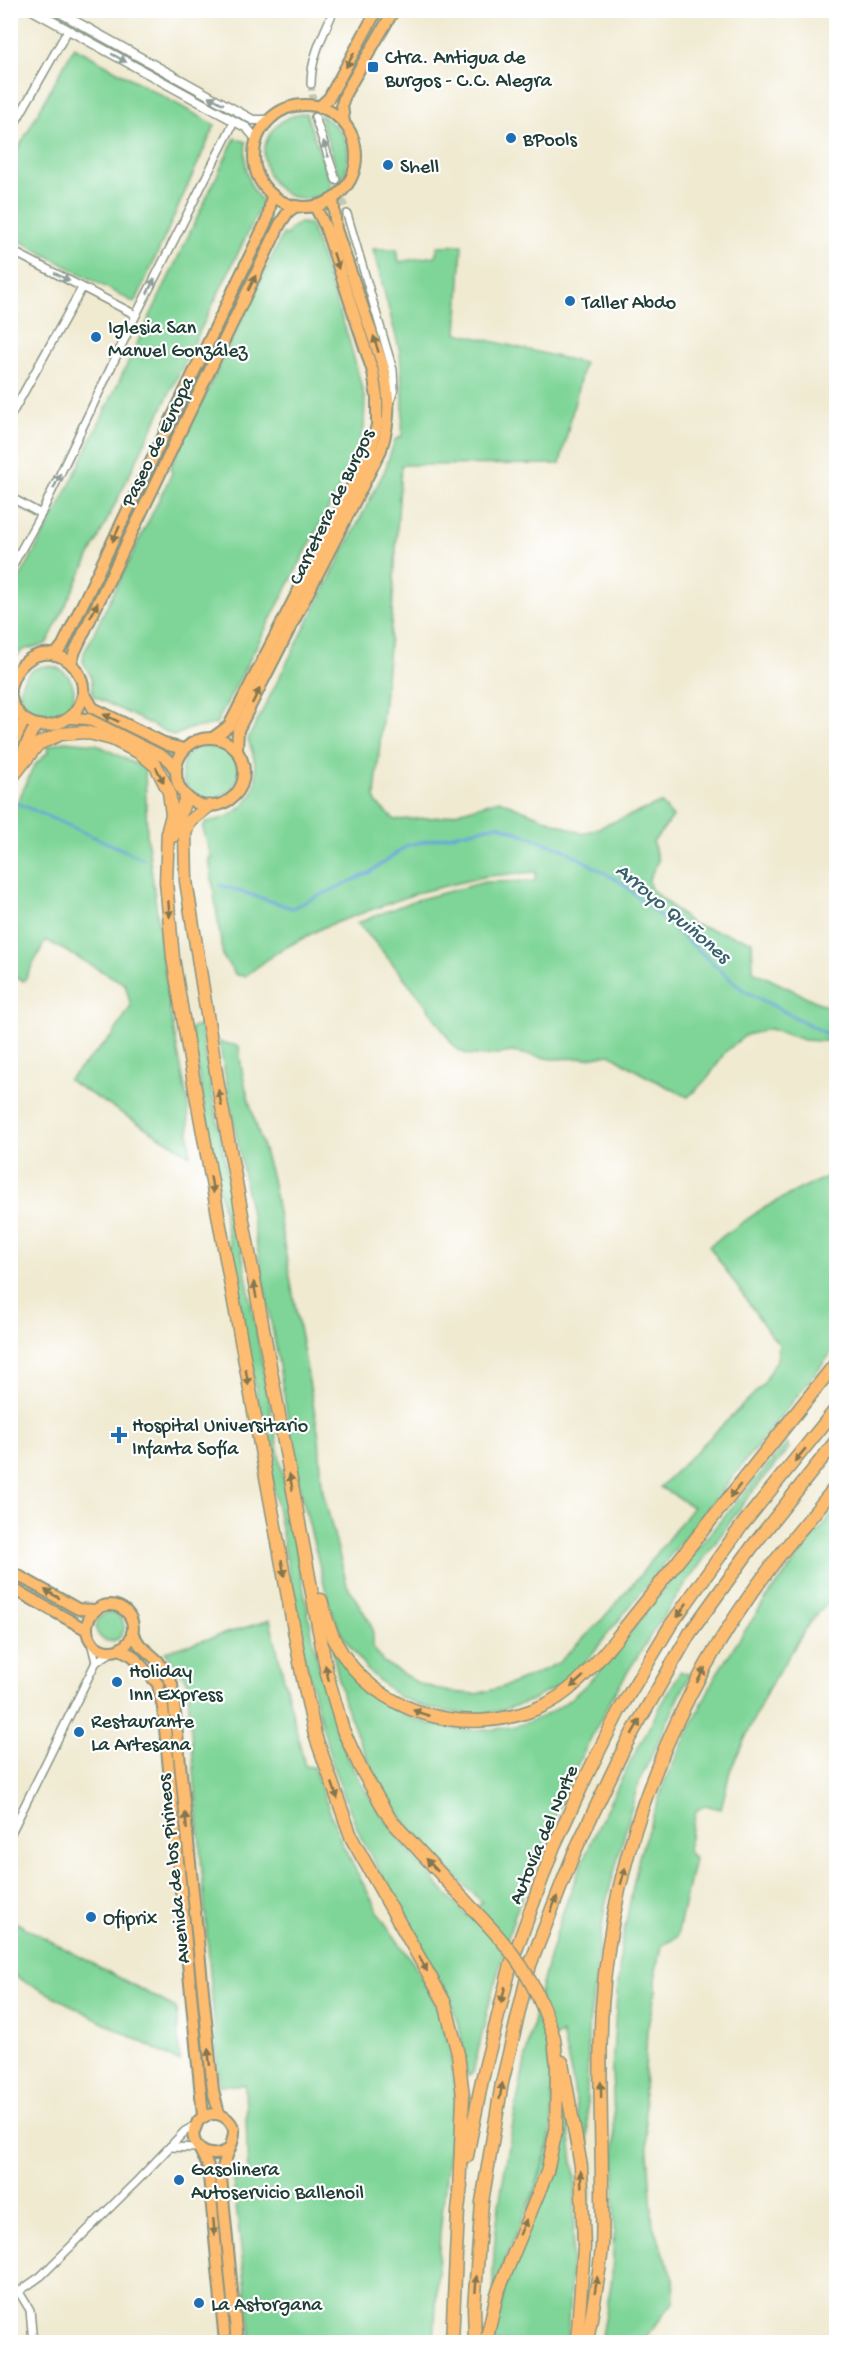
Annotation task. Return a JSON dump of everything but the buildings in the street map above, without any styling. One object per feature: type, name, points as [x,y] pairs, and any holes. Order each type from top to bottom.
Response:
[{"type":"highway","points":[[10,779],[38,744],[61,734],[85,732],[112,739],[140,753],[156,765],[169,792],[172,815],[168,830],[166,882],[173,958],[195,1089],[315,1736],[352,1839],[445,2003],[458,2054],[463,2096],[459,2193]]},
{"type":"highway","points":[[168,851],[186,797]]},
{"type":"highway","points":[[209,806],[189,822],[185,834],[186,880],[218,1085],[327,1674],[343,1730],[361,1768],[390,1819],[506,1943],[523,1967],[537,1993],[554,2038],[563,2065],[581,2166],[584,2247],[577,2343]]},
{"type":"highway","points":[[308,1573],[318,1591],[337,1644],[362,1677],[396,1703],[415,1712],[459,1722],[478,1722],[510,1717],[540,1708],[581,1679],[616,1639],[837,1363]]},
{"type":"highway","name":"Autovía del Norte","points":[[452,2343],[459,2193],[482,2080],[511,1964],[554,1846],[619,1711],[670,1626],[742,1524],[837,1409]]},
{"type":"highway","name":"Autovía del Norte","points":[[475,2343],[474,2307],[483,2202],[502,2083],[530,1965],[574,1853],[626,1744],[690,1633],[752,1547],[837,1441]]},
{"type":"highway","points":[[587,2343],[602,2246],[600,2061],[602,2007],[608,1951],[618,1893],[633,1835],[647,1790],[671,1732],[703,1671],[769,1569],[837,1486]]},
{"type":"highway","points":[[486,2343],[497,2294],[547,2172],[556,2130],[557,2066],[554,2038]]},
{"type":"main road","points":[[317,112],[329,98],[377,10]]},
{"type":"main road","points":[[344,123],[342,105],[346,92],[394,10]]},
{"type":"main road","points":[[309,106],[317,112],[333,113],[344,123],[355,142],[356,164],[348,184],[333,199],[315,206],[296,206],[272,195],[262,184],[256,170],[254,155],[257,140],[270,120],[290,108],[309,106]]},
{"type":"main road","name":"Paseo de Europa","points":[[55,655],[63,645],[268,218],[272,195]]},
{"type":"main road","name":"Carretera de Burgos","points":[[237,750],[238,730],[381,450],[388,427],[389,407],[383,366],[336,229],[333,199]]},
{"type":"main road","name":"Paseo de Europa","points":[[71,663],[275,235],[288,212],[296,206]]},
{"type":"main road","name":"Carretera de Burgos","points":[[214,737],[229,726],[371,449],[377,425],[377,398],[373,372],[325,226],[315,206]]},
{"type":"main road","points":[[44,654],[55,655],[71,663],[82,681],[83,691],[79,706],[70,718],[55,725],[38,725],[25,719],[17,711],[10,691],[16,670],[24,662],[44,654]]},
{"type":"main road","points":[[83,691],[93,708],[168,745],[184,749]]},
{"type":"main road","points":[[70,718],[88,719],[151,750],[169,760],[175,770]]},
{"type":"main road","points":[[10,750],[25,719]]},
{"type":"main road","points":[[10,779],[32,732],[38,725]]},
{"type":"main road","points":[[214,737],[231,744],[237,750],[243,760],[245,771],[243,782],[238,792],[230,800],[220,805],[201,805],[186,797],[176,780],[175,770],[179,755],[184,749],[196,740],[214,737]]},
{"type":"main road","points":[[10,1571],[78,1609],[96,1610],[107,1606],[117,1606],[130,1619],[132,1634],[129,1641],[117,1650],[102,1650],[91,1642],[87,1630],[90,1617],[96,1610]]},
{"type":"main road","points":[[10,1587],[87,1630]]},
{"type":"main road","name":"Avenida de los Pirineos","points":[[132,1634],[140,1645],[158,1661],[172,1684],[213,2090],[219,2114]]},
{"type":"main road","name":"Avenida de los Pirineos","points":[[117,1650],[134,1656],[158,1684],[163,1708],[203,2116]]},
{"type":"main road","points":[[225,2343],[208,2166],[193,2139],[194,2127],[203,2116],[219,2114],[226,2117],[234,2129],[232,2144],[222,2163],[222,2177],[237,2343]]},
{"type":"main road","points":[[199,2149],[213,2155],[228,2150]]},
{"type":"street","points":[[32,10],[247,128],[257,140]]},
{"type":"street","points":[[55,10],[253,120],[270,120]]},
{"type":"street","points":[[311,84],[311,68],[315,54],[334,10]]},
{"type":"street","points":[[10,132],[68,30]]},
{"type":"street","points":[[317,112],[336,180]]},
{"type":"street","points":[[10,570],[41,514],[136,315],[234,122]]},
{"type":"street","points":[[347,214],[393,370],[394,390],[389,407]]},
{"type":"street","points":[[10,250],[136,315]]},
{"type":"street","points":[[10,417],[82,288]]},
{"type":"street","points":[[10,497],[41,514]]},
{"type":"street","points":[[91,1642],[96,1662]]},
{"type":"street","points":[[10,1835],[96,1662],[117,1650]]},
{"type":"street","points":[[10,2298],[41,2276],[185,2131],[194,2127]]},
{"type":"street","points":[[170,2147],[199,2149]]},
{"type":"street","points":[[19,2292],[30,2310],[32,2342]]},
{"type":"green space","points":[[74,47],[215,125],[135,303],[11,236],[11,162]]},
{"type":"green space","points":[[306,113],[333,191],[309,198],[289,195],[275,185],[266,169],[264,151],[270,134],[283,120]]},
{"type":"green space","points":[[319,115],[337,128],[346,143],[348,161],[341,181]]},
{"type":"green space","points":[[235,138],[246,142],[247,174],[257,196],[263,202],[49,639],[46,644],[23,650],[11,661],[11,594],[62,501]]},
{"type":"green space","points":[[299,223],[310,224],[349,340],[365,399],[364,429],[354,459],[216,724],[189,729],[174,736],[93,696],[91,677],[83,661],[84,653],[172,473],[170,468],[283,234],[287,235],[290,229]]},
{"type":"green space","points":[[462,245],[457,333],[584,363],[560,464],[401,465],[392,615],[375,796],[377,804],[395,820],[442,817],[499,800],[583,834],[661,803],[673,817],[653,842],[658,861],[649,879],[650,888],[692,924],[752,941],[753,971],[836,1011],[836,1042],[804,1040],[770,1029],[746,1035],[725,1052],[708,1078],[688,1097],[642,1074],[610,1054],[588,1058],[552,1059],[512,1052],[483,1056],[466,1054],[455,1048],[424,1002],[357,923],[413,901],[485,882],[535,881],[536,872],[487,876],[420,892],[324,927],[279,951],[245,976],[236,975],[223,957],[209,858],[212,859],[203,829],[205,823],[232,814],[242,807],[254,790],[255,761],[248,739],[385,470],[395,440],[402,436],[403,398],[400,352],[373,249],[397,249],[399,262],[435,256],[438,246]]},
{"type":"green space","points":[[47,666],[57,668],[66,674],[72,683],[74,693],[72,703],[66,712],[57,718],[47,720],[37,718],[28,712],[22,703],[20,693],[22,683],[28,674],[37,668]]},
{"type":"green space","points":[[65,741],[96,744],[145,769],[147,837],[170,1011],[188,1104],[190,1155],[68,1080],[113,1035],[131,1006],[125,984],[46,940],[24,981],[11,976],[11,817],[34,766],[48,752],[47,747]]},
{"type":"green space","points":[[210,743],[230,751],[238,771],[230,791],[210,799],[190,791],[182,771],[190,751]]},
{"type":"green space","points":[[200,1026],[315,1650],[331,1712],[348,1758],[379,1812],[421,1866],[468,1917],[482,1902],[423,1845],[387,1798],[362,1747],[344,1702],[332,1649],[378,1699],[406,1715],[428,1723],[450,1728],[498,1729],[542,1716],[577,1693],[605,1665],[682,1567],[787,1443],[789,1448],[745,1501],[659,1622],[612,1697],[572,1775],[514,1917],[490,2000],[473,2073],[467,2076],[460,2030],[449,1998],[361,1838],[333,1767],[304,1655],[190,1028]]},
{"type":"green space","points":[[219,1042],[239,1046],[244,1080],[272,1179],[319,1436],[322,1488],[347,1585],[370,1622],[373,1647],[383,1662],[418,1683],[449,1692],[476,1694],[503,1687],[558,1663],[599,1623],[637,1579],[693,1507],[660,1487],[762,1386],[777,1360],[779,1344],[709,1246],[762,1209],[836,1173],[836,1347],[588,1659],[557,1687],[530,1701],[496,1712],[464,1714],[431,1709],[399,1697],[369,1672],[344,1638],[330,1607],[299,1485]]},
{"type":"green space","points":[[836,1509],[836,1594],[810,1622],[768,1689],[730,1771],[721,1809],[705,1805],[696,1811],[687,1850],[694,1859],[677,1937],[661,1946],[656,1971],[656,1991],[647,2030],[644,2093],[653,2226],[673,2276],[674,2301],[643,2342],[601,2342],[612,2278],[615,2141],[612,2071],[616,2008],[621,1947],[639,1856],[666,1778],[717,1673],[766,1599]]},
{"type":"green space","points":[[110,1613],[120,1617],[124,1627],[120,1637],[110,1641],[100,1637],[96,1627],[100,1617]]},
{"type":"green space","points":[[270,1620],[305,1766],[313,1767],[343,1846],[382,1919],[413,1963],[438,2009],[449,2045],[455,2092],[440,2233],[434,2342],[252,2342],[233,2180],[248,2176],[245,2085],[219,2085],[187,1681],[165,1652]]},
{"type":"green space","points":[[680,1672],[690,1674],[638,1784],[605,1906],[588,2033],[587,2102],[590,2202],[573,2083],[562,2033],[546,2043],[551,2081],[552,2119],[543,2163],[531,2200],[493,2290],[496,2227],[506,2165],[528,2044],[555,1938],[575,1881],[602,1819]]},
{"type":"green space","points":[[11,1920],[176,2008],[180,2062],[11,1974]]},
{"type":"green space","points":[[566,2103],[576,2187],[567,2342],[493,2342],[505,2288],[562,2104]]},
{"type":"waterway","name":"Arroyo Quiñones","points":[[15,802],[144,859]]},
{"type":"waterway","name":"Arroyo Quiñones","points":[[220,885],[292,908],[369,873],[408,845],[498,825],[565,850],[622,883],[743,990],[827,1034],[836,1034]]},
{"type":"tunnel","points":[[311,84],[315,117]]},
{"type":"tunnel","points":[[336,180],[347,214]]},
{"type":"place","name":"Ctra. Antigua de Burgos - C.C. Alegra","points":[[373,67]]},
{"type":"place","name":"BPools","points":[[511,138]]},
{"type":"place","name":"Shell","points":[[388,165]]},
{"type":"place","name":"Taller Abdo","points":[[570,301]]},
{"type":"place","name":"Iglesia San Manuel González","points":[[96,337]]},
{"type":"place","name":"Hospital Universitario Infanta Sofía","points":[[119,1435]]},
{"type":"place","name":"Holiday Inn Express","points":[[117,1682]]},
{"type":"place","name":"Restaurante La Artesana","points":[[79,1732]]},
{"type":"place","name":"Ofiprix","points":[[91,1917]]},
{"type":"place","name":"Gasolinera Autoservicio Ballenoil","points":[[179,2180]]},
{"type":"place","name":"La Astorgana","points":[[199,2303]]}]
